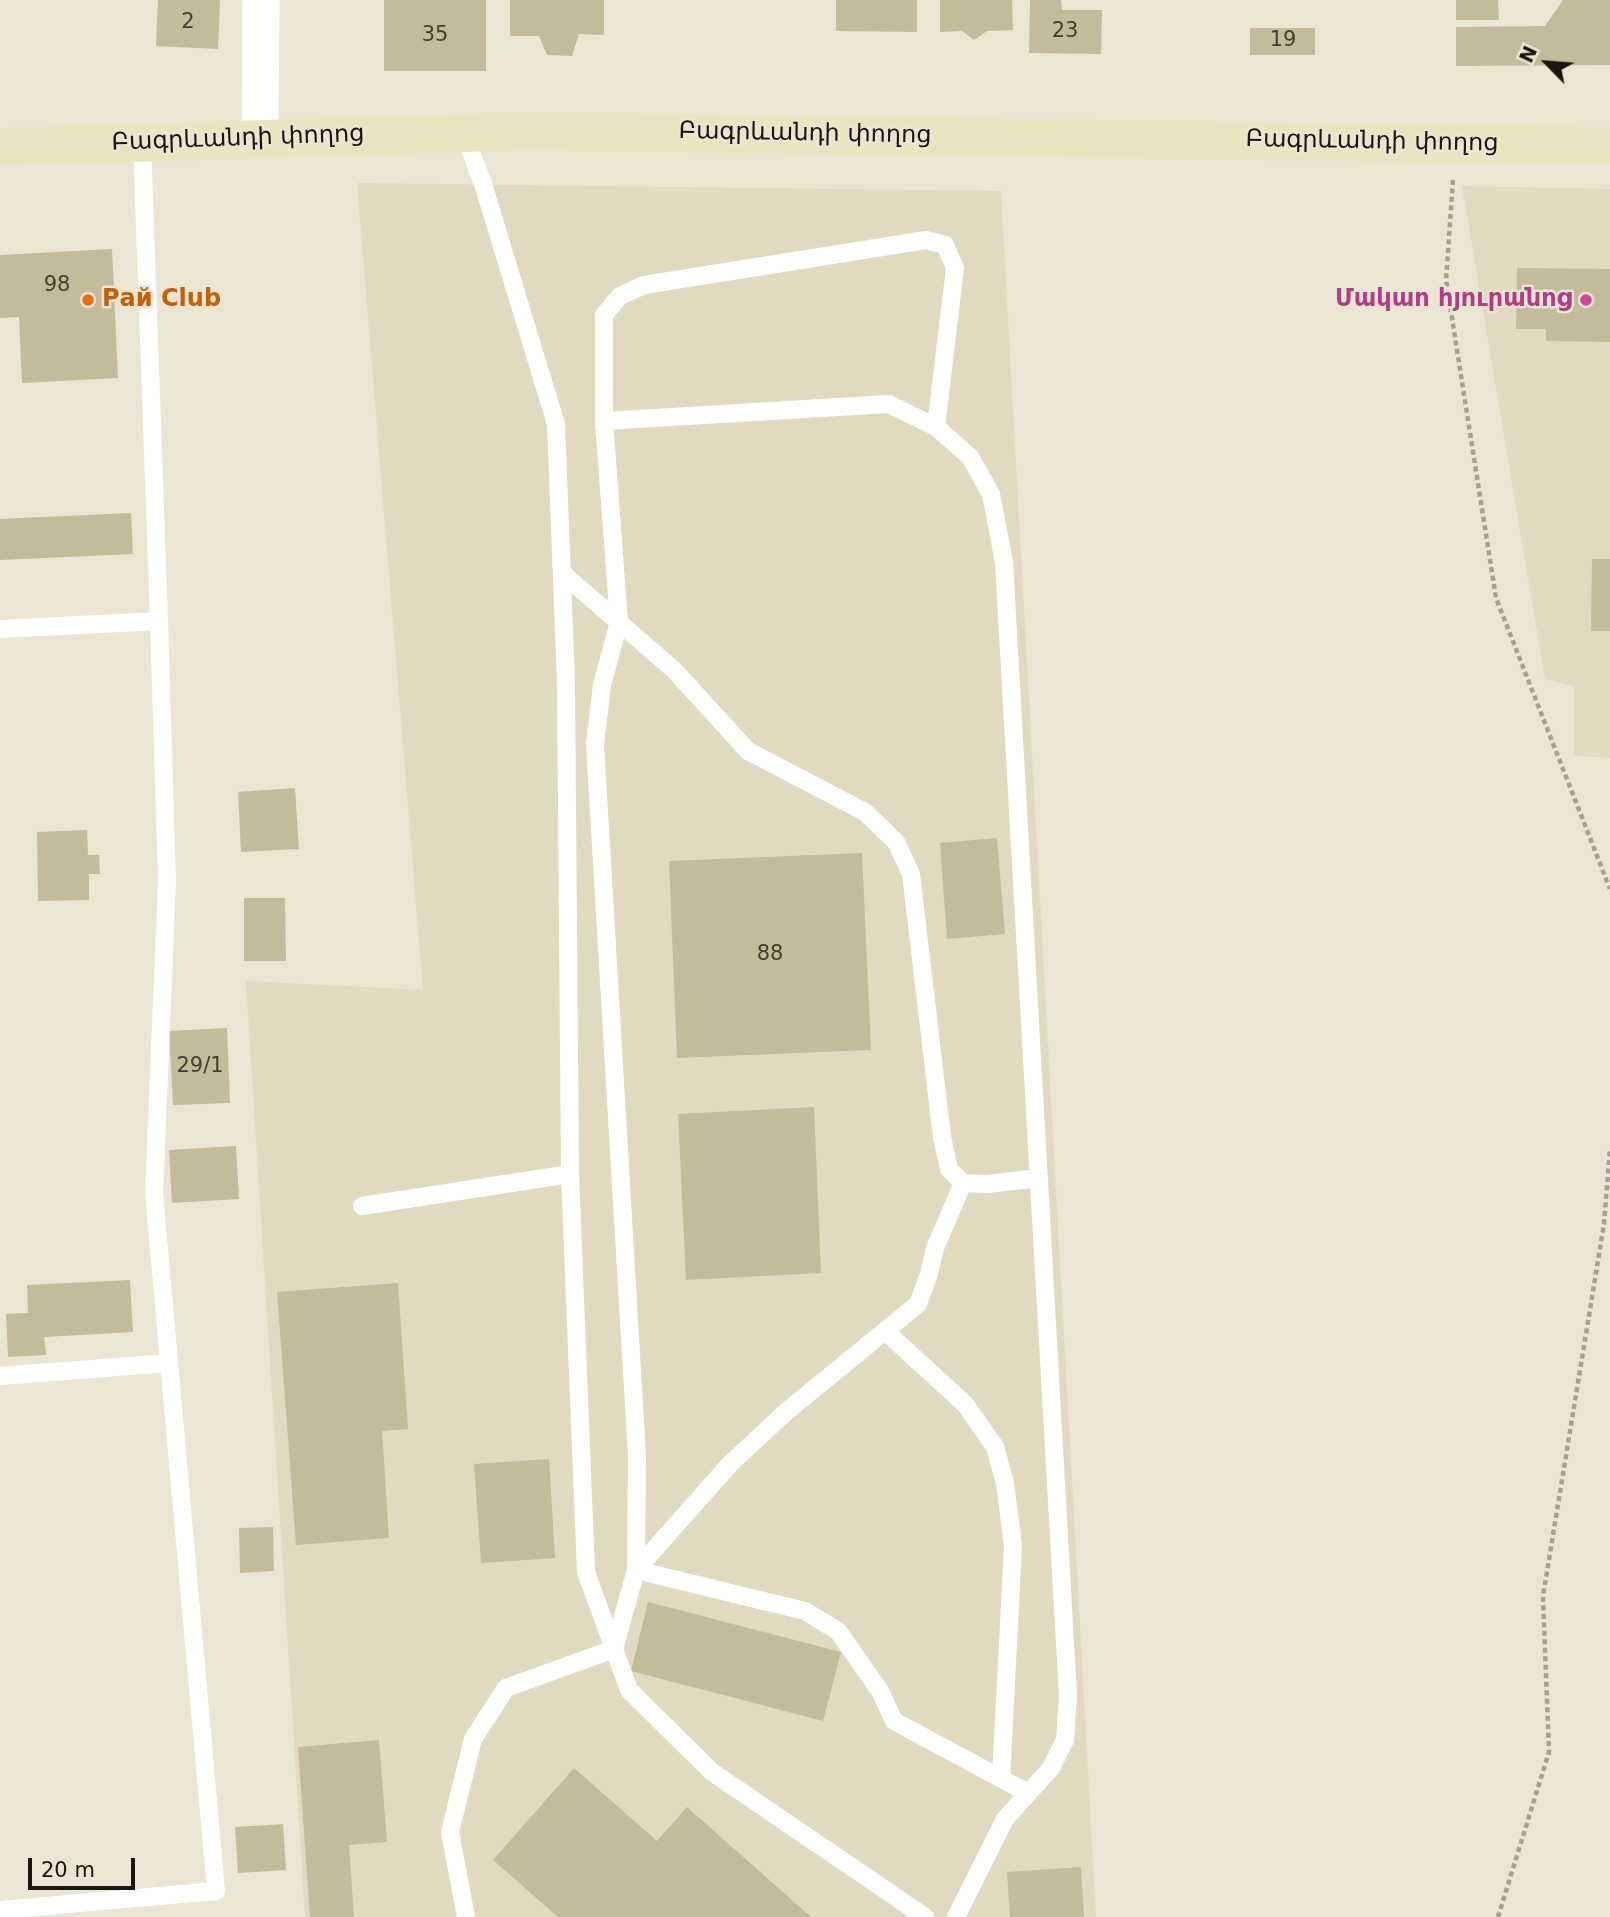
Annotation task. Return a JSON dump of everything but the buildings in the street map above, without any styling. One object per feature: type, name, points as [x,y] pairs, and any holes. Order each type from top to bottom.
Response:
[{"type":"main road","name":"Բագրևանդի փողոց","points":[[0,148],[531,131],[1610,146]]},
{"type":"street","points":[[260,138],[261,0]]},
{"type":"lane","points":[[464,133],[483,184],[556,424],[566,682],[570,1174],[586,1572],[629,1690],[712,1772],[926,1917]]},
{"type":"lane","points":[[0,1910],[216,1891],[154,1193],[167,881],[142,142]]},
{"type":"lane","points":[[614,1648],[636,1570],[636,1456],[595,744],[602,685],[619,622],[604,421],[604,315],[620,296],[644,285],[926,240],[945,245],[955,268],[936,426]]},
{"type":"lane","points":[[604,421],[889,404],[936,426],[970,457],[991,494],[1004,562],[1068,1696],[1065,1740],[1051,1768],[1004,1819],[957,1917]]},
{"type":"lane","points":[[562,573],[674,670],[748,751],[865,812],[896,842],[911,874],[942,1137],[949,1169],[963,1184],[1038,1178]]},
{"type":"lane","points":[[0,629],[159,621]]},
{"type":"lane","points":[[362,1206],[570,1174]]},
{"type":"lane","points":[[636,1570],[730,1464],[787,1411],[918,1304],[929,1274],[934,1248],[963,1184]]},
{"type":"lane","points":[[885,1331],[965,1404],[995,1447],[1005,1483],[1013,1546],[1001,1779]]},
{"type":"lane","points":[[0,1376],[169,1363]]},
{"type":"lane","points":[[636,1570],[805,1611],[838,1631],[880,1690],[894,1721],[1028,1793]]},
{"type":"lane","points":[[466,1917],[450,1832],[473,1740],[506,1688],[614,1648]]},
{"type":"path","points":[[1455,143],[1446,280],[1496,598],[1610,889]]},
{"type":"path","points":[[1498,1917],[1549,1752],[1543,1596],[1604,1224],[1610,1149]]},
{"type":"shaded area","points":[[357,183],[1001,191],[1096,1917],[305,1917],[246,981],[423,990]]},
{"type":"shaded area","points":[[1462,186],[1610,189],[1610,758],[1574,756],[1574,686],[1545,679]]},
{"type":"place","name":"Рай Club","points":[[88,300]]},
{"type":"place","name":"Մակաո հյուրանոց","points":[[1586,300]]}]
